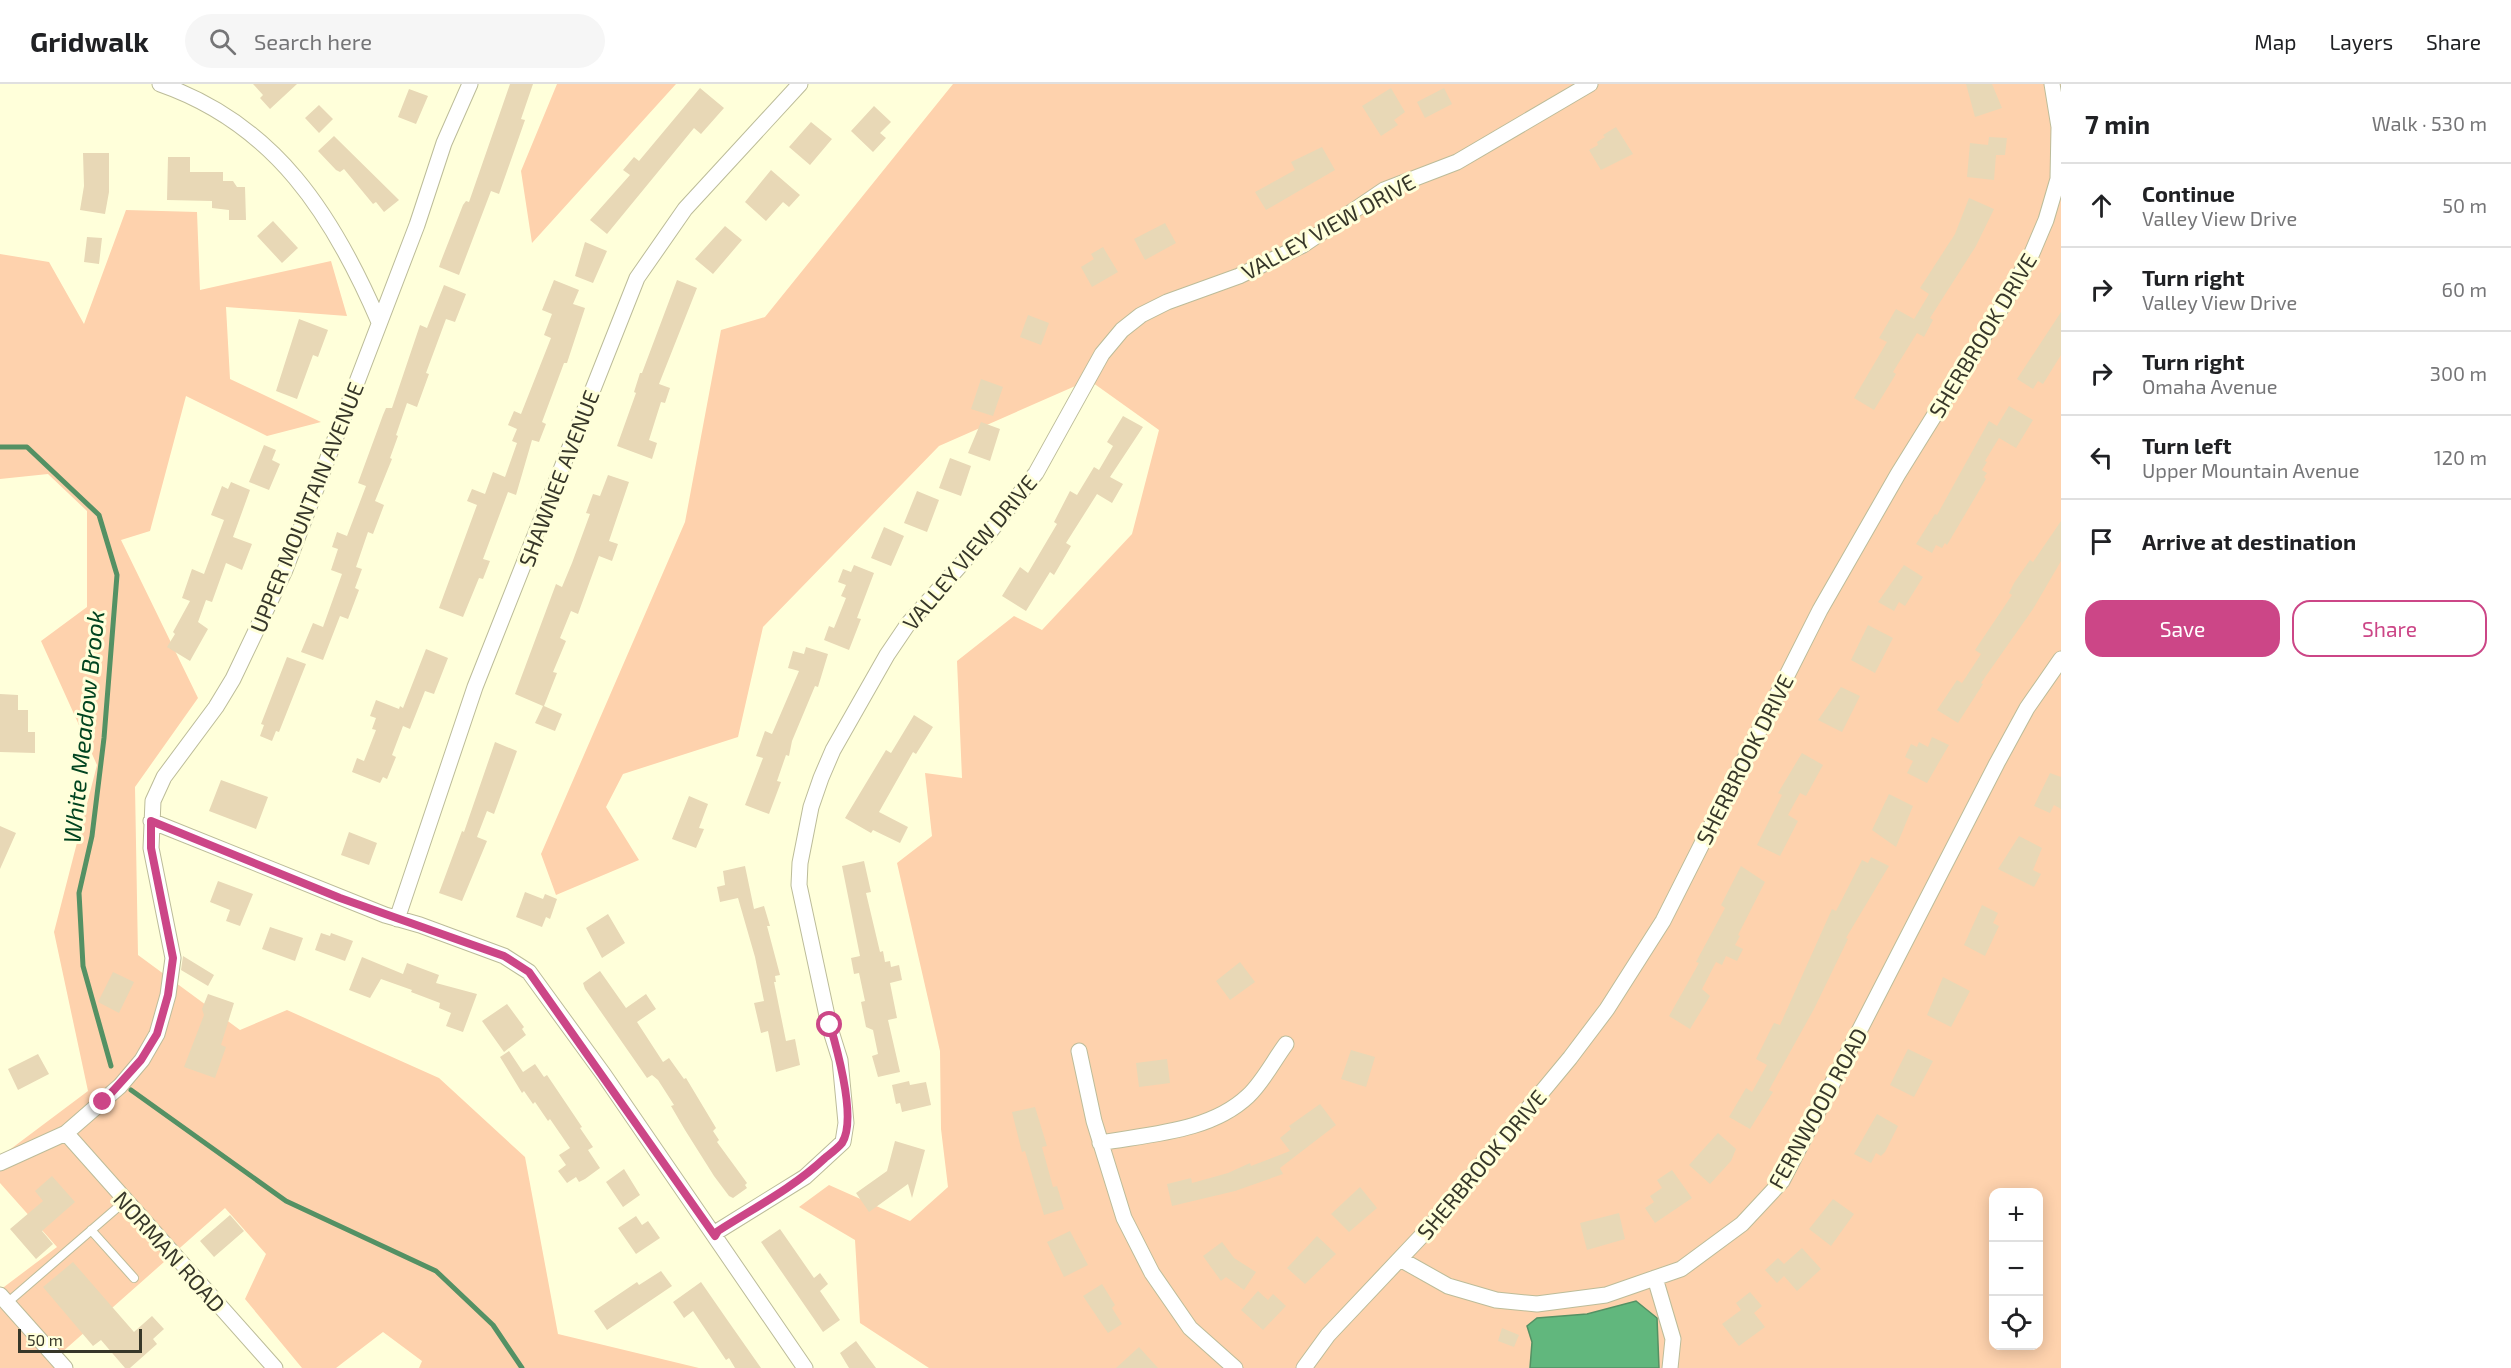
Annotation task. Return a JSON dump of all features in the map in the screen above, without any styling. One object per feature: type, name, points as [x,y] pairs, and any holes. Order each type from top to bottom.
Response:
[{"type":"street","points":[[160,84],[182,92],[227,115],[262,143],[292,174],[317,204],[337,236],[379,322]]},
{"type":"street","name":"UPPER MOUNTAIN AVENUE","points":[[0,1163],[66,1133],[103,1102],[141,1060],[157,1034],[168,995],[173,958],[151,848],[153,801],[164,777],[216,707],[233,679],[285,570],[417,225],[444,143],[470,84]]},
{"type":"street","name":"SHAWNEE AVENUE","points":[[397,919],[476,687],[637,278],[685,208],[800,84]]},
{"type":"street","name":"VALLEY VIEW DRIVE","points":[[715,1236],[718,1231],[805,1177],[843,1142],[846,1124],[840,1060],[799,885],[800,863],[811,807],[829,759],[887,655],[908,624],[989,533],[1036,473],[1102,354],[1122,330],[1142,315],[1167,302],[1239,276],[1303,245],[1384,190],[1457,162],[1590,84]]},
{"type":"street","name":"SHERBROOK DRIVE","points":[[1304,1368],[1328,1335],[1400,1259],[1570,1058],[1607,1009],[1663,921],[1820,610],[2032,253],[2046,220],[2058,179],[2059,127],[2052,84]]},
{"type":"street","name":"FERNWOOD ROAD","points":[[1400,1259],[1448,1286],[1496,1300],[1537,1304],[1606,1295],[1681,1269],[1742,1224],[1782,1181],[1997,763],[2027,708],[2061,659]]},
{"type":"street","points":[[151,821],[397,919],[504,956],[529,972],[805,1368]]},
{"type":"street","points":[[1100,1143],[1176,1130],[1213,1120],[1248,1096],[1286,1044]]},
{"type":"street","points":[[1079,1051],[1100,1143],[1124,1218],[1152,1273],[1190,1328],[1235,1368]]},
{"type":"street","name":"NORMAN ROAD","points":[[66,1133],[275,1368]]},
{"type":"street","points":[[1655,1278],[1673,1339],[1670,1368]]},
{"type":"street","points":[[4,1300],[65,1368]]},
{"type":"lane","points":[[4,1300],[73,1246],[125,1201]]},
{"type":"lane","points":[[91,1230],[134,1278]]},
{"type":"shaded area","points":[[557,84],[676,84],[532,243],[521,171]]},
{"type":"shaded area","points":[[953,84],[2061,84],[2061,1368],[929,1368],[860,1323],[855,1240],[799,1207],[829,1185],[910,1221],[948,1187],[941,1129],[940,1051],[897,863],[932,836],[925,773],[962,778],[957,661],[1014,616],[1042,630],[1132,534],[1159,430],[1089,380],[939,446],[763,627],[738,737],[623,774],[606,807],[639,860],[556,895],[541,854],[685,522],[721,330],[765,317]]},
{"type":"shaded area","points":[[126,210],[197,212],[200,290],[331,261],[347,316],[226,307],[230,379],[321,422],[267,436],[186,396],[150,531],[121,540],[198,698],[135,787],[138,955],[240,1030],[287,1010],[439,1078],[525,1157],[558,1334],[699,1368],[419,1368],[422,1361],[383,1332],[336,1368],[302,1368],[245,1299],[266,1254],[225,1208],[60,1354],[70,1368],[0,1368],[0,1290],[57,1247],[0,1183],[0,1157],[88,1091],[54,932],[97,765],[41,641],[87,607],[87,511],[48,474],[0,479],[0,254],[49,262],[84,324]]},
{"type":"shaded area","points":[[1636,1301],[1657,1318],[1659,1368],[1530,1368],[1532,1342],[1527,1326],[1537,1318],[1587,1314]]},
{"type":"building","points":[[253,84],[297,84],[270,109],[260,98],[263,95]]},
{"type":"building","points":[[510,84],[533,84],[521,119],[525,120],[499,194],[491,191],[459,275],[439,267],[463,205],[466,201],[469,202]]},
{"type":"building","points":[[1966,84],[1992,84],[2002,108],[1975,117]]},
{"type":"building","points":[[700,88],[724,108],[701,134],[694,128],[607,234],[590,220],[630,175],[623,170],[634,157],[639,161]]},
{"type":"building","points":[[1391,88],[1405,112],[1394,120],[1398,125],[1381,136],[1362,106]]},
{"type":"building","points":[[1444,88],[1452,104],[1425,118],[1417,102]]},
{"type":"building","points":[[409,89],[428,96],[416,124],[398,117]]},
{"type":"building","points":[[319,105],[333,119],[319,133],[305,118]]},
{"type":"building","points":[[874,106],[891,122],[880,133],[886,138],[873,152],[851,131]]},
{"type":"building","points":[[811,122],[832,139],[810,165],[789,147]]},
{"type":"building","points":[[1616,127],[1633,154],[1601,170],[1589,150],[1598,145],[1597,142],[1605,137],[1603,135]]},
{"type":"building","points":[[334,136],[399,200],[384,212],[376,202],[373,204],[344,169],[340,172],[336,170],[318,151]]},
{"type":"building","points":[[1989,137],[2007,138],[2005,155],[1996,155],[1994,180],[1967,177],[1970,143],[1988,145]]},
{"type":"building","points":[[1322,147],[1335,170],[1266,210],[1255,192],[1295,170],[1291,162]]},
{"type":"building","points":[[83,153],[109,153],[109,192],[105,214],[80,210],[84,186]]},
{"type":"building","points":[[168,157],[190,157],[190,172],[223,172],[223,181],[233,181],[237,187],[245,187],[246,220],[229,220],[229,210],[212,208],[212,201],[167,200]]},
{"type":"building","points":[[771,170],[800,195],[789,207],[783,202],[766,221],[745,202]]},
{"type":"building","points":[[1969,198],[1994,209],[1976,246],[1930,318],[1933,320],[1924,337],[1917,333],[1893,372],[1896,374],[1874,410],[1854,398],[1887,342],[1879,338],[1896,309],[1914,319],[1929,294],[1920,288],[1955,234]]},
{"type":"building","points":[[273,221],[298,248],[282,263],[257,236]]},
{"type":"building","points":[[1165,223],[1176,243],[1145,260],[1134,239]]},
{"type":"building","points":[[725,226],[742,240],[713,274],[695,259]]},
{"type":"building","points":[[87,237],[102,238],[99,264],[84,262]]},
{"type":"building","points":[[585,242],[607,251],[593,283],[575,276]]},
{"type":"building","points":[[1103,247],[1118,272],[1092,287],[1081,267],[1094,259],[1091,254]]},
{"type":"building","points":[[554,280],[579,290],[573,304],[585,308],[567,363],[564,363],[542,422],[546,424],[539,442],[532,440],[516,495],[508,492],[483,559],[490,561],[483,579],[479,578],[463,617],[439,608],[477,505],[467,501],[472,489],[485,494],[493,472],[505,477],[517,443],[512,441],[517,429],[508,425],[514,411],[521,414],[551,338],[544,335],[552,314],[542,310]]},
{"type":"building","points":[[677,280],[697,288],[659,384],[670,388],[665,403],[661,402],[649,440],[657,443],[652,459],[617,446],[636,393],[634,392],[640,373],[642,373]]},
{"type":"building","points":[[444,285],[466,294],[455,322],[446,319],[426,373],[429,374],[417,407],[407,403],[396,435],[398,436],[390,458],[392,459],[375,501],[384,505],[373,534],[368,532],[356,567],[362,569],[355,588],[359,590],[348,619],[340,616],[323,660],[301,652],[313,623],[323,627],[342,574],[331,570],[338,549],[332,547],[337,532],[347,536],[366,486],[358,483],[383,415],[386,408],[392,408],[420,325],[427,328]]},
{"type":"building","points":[[2061,312],[2061,355],[2043,384],[2038,381],[2033,389],[2017,379]]},
{"type":"building","points":[[1028,315],[1049,323],[1041,345],[1020,337]]},
{"type":"building","points":[[299,319],[328,330],[318,357],[313,355],[297,399],[276,391]]},
{"type":"building","points":[[981,379],[1003,387],[993,416],[971,409]]},
{"type":"building","points":[[2009,406],[2033,420],[2016,448],[1999,438],[1982,470],[1987,473],[1984,477],[1986,479],[1947,545],[1945,543],[1942,548],[1936,545],[1932,553],[1916,544],[1935,514],[1937,515],[1989,421],[1997,426]]},
{"type":"building","points":[[1123,416],[1143,427],[1110,477],[1123,484],[1112,503],[1097,494],[1066,543],[1071,546],[1054,575],[1050,572],[1026,611],[1002,596],[1020,567],[1028,573],[1057,524],[1054,522],[1070,491],[1077,495],[1094,467],[1099,470],[1113,446],[1107,442]]},
{"type":"building","points":[[981,422],[1000,429],[990,461],[968,453]]},
{"type":"building","points":[[264,445],[276,450],[272,460],[280,464],[269,490],[249,482]]},
{"type":"building","points":[[950,458],[971,466],[961,496],[939,488]]},
{"type":"building","points":[[608,475],[629,482],[609,541],[618,544],[612,561],[599,556],[578,614],[571,611],[560,638],[566,641],[553,672],[557,673],[544,706],[562,714],[555,731],[535,723],[543,706],[515,694],[556,584],[562,587],[572,563],[590,514],[586,513],[593,494],[600,496]]},
{"type":"building","points":[[231,482],[250,490],[233,537],[252,544],[242,570],[226,563],[212,602],[206,600],[198,622],[208,629],[190,661],[167,647],[190,601],[182,598],[192,569],[204,574],[224,520],[211,515],[222,486],[228,489]]},
{"type":"building","points":[[917,491],[939,500],[927,532],[904,523]]},
{"type":"building","points":[[2061,521],[2061,561],[2033,609],[1981,683],[1983,684],[1958,723],[1937,710],[1957,680],[1962,683],[1981,654],[1975,650],[2012,595],[2009,593],[2014,583],[2030,560],[2033,562]]},
{"type":"building","points":[[884,527],[904,536],[891,566],[871,558]]},
{"type":"building","points":[[854,565],[874,573],[857,618],[861,619],[849,650],[824,640],[829,626],[834,628],[846,598],[841,596],[846,585],[838,582],[843,569],[851,572]]},
{"type":"building","points":[[1904,565],[1923,577],[1905,606],[1899,602],[1894,611],[1878,602]]},
{"type":"building","points":[[1868,625],[1893,638],[1875,673],[1851,660]]},
{"type":"building","points":[[806,647],[828,654],[818,687],[815,686],[792,741],[789,756],[786,755],[777,781],[781,782],[769,814],[745,805],[763,758],[756,756],[765,731],[772,734],[799,671],[788,668],[793,651],[804,654]]},
{"type":"building","points":[[426,649],[448,658],[434,694],[425,691],[410,729],[403,726],[392,755],[396,757],[387,779],[383,777],[380,783],[352,772],[357,758],[364,761],[376,730],[372,729],[376,718],[370,716],[376,700],[399,709],[400,706],[403,708]]},
{"type":"building","points":[[287,657],[306,664],[279,732],[276,731],[272,741],[260,736],[264,725],[261,724]]},
{"type":"building","points":[[1841,687],[1860,696],[1842,732],[1818,720]]},
{"type":"building","points":[[0,694],[18,695],[18,710],[28,710],[28,732],[35,732],[35,753],[0,752]]},
{"type":"building","points":[[914,715],[933,727],[916,754],[913,752],[879,812],[908,827],[900,843],[873,830],[871,833],[845,818],[886,750],[891,753]]},
{"type":"building","points":[[1932,737],[1949,745],[1927,783],[1907,773],[1913,761],[1905,757],[1911,744],[1917,747],[1919,742],[1928,747]]},
{"type":"building","points":[[495,742],[517,751],[494,814],[487,811],[477,837],[487,841],[462,901],[439,893],[462,831],[464,832]]},
{"type":"building","points":[[1802,753],[1823,765],[1806,796],[1800,793],[1788,815],[1798,821],[1780,856],[1757,845],[1782,795],[1778,793]]},
{"type":"building","points":[[2050,773],[2061,777],[2061,809],[2054,805],[2050,813],[2034,806]]},
{"type":"building","points":[[221,780],[268,797],[256,829],[209,811]]},
{"type":"building","points":[[1889,794],[1913,806],[1896,847],[1872,830]]},
{"type":"building","points":[[689,796],[708,804],[699,828],[704,829],[696,848],[672,839]]},
{"type":"building","points":[[0,826],[16,833],[0,869]]},
{"type":"building","points":[[349,832],[377,843],[369,865],[341,855]]},
{"type":"building","points":[[2019,836],[2042,848],[2033,870],[2041,874],[2034,887],[1998,869]]},
{"type":"building","points":[[1871,857],[1889,866],[1846,938],[1848,939],[1814,1009],[1769,1090],[1773,1092],[1750,1129],[1729,1117],[1746,1088],[1752,1092],[1767,1065],[1756,1059],[1774,1023],[1780,1025],[1832,909],[1836,911],[1862,860],[1868,863]]},
{"type":"building","points":[[864,861],[871,892],[866,893],[880,952],[883,951],[885,962],[890,961],[891,967],[899,965],[902,980],[890,983],[897,1018],[888,1020],[900,1072],[878,1077],[872,1056],[878,1054],[873,1030],[866,1027],[861,1002],[865,1001],[859,973],[854,974],[851,958],[860,956],[842,866]]},
{"type":"building","points":[[745,866],[754,909],[764,906],[770,926],[767,926],[780,975],[775,976],[776,982],[774,982],[786,1041],[795,1039],[800,1065],[776,1072],[768,1031],[761,1033],[754,1003],[764,1001],[755,957],[738,898],[720,902],[717,887],[725,885],[723,871]]},
{"type":"building","points":[[1741,866],[1765,882],[1738,935],[1740,936],[1735,945],[1743,949],[1737,961],[1726,956],[1722,965],[1716,962],[1702,989],[1710,996],[1690,1029],[1669,1016],[1699,963],[1696,962],[1725,908],[1721,905]]},
{"type":"building","points":[[218,881],[253,894],[240,926],[226,921],[230,910],[210,902]]},
{"type":"building","points":[[525,892],[543,899],[545,894],[557,899],[550,919],[546,917],[542,927],[516,917]]},
{"type":"building","points":[[1982,905],[1998,913],[1993,923],[1999,926],[1985,956],[1964,945]]},
{"type":"building","points":[[608,914],[625,943],[602,958],[586,928]]},
{"type":"building","points":[[270,927],[303,938],[295,961],[262,949]]},
{"type":"building","points":[[321,933],[330,936],[331,933],[353,941],[345,961],[315,950]]},
{"type":"building","points":[[183,956],[214,975],[208,986],[181,970]]},
{"type":"building","points":[[362,957],[403,974],[407,963],[439,975],[436,983],[477,994],[463,1032],[446,1026],[451,1013],[439,1008],[440,1003],[411,992],[412,990],[381,979],[370,998],[349,990]]},
{"type":"building","points":[[1240,962],[1255,982],[1230,1000],[1216,981]]},
{"type":"building","points":[[600,971],[626,1008],[646,994],[656,1009],[637,1022],[663,1062],[669,1058],[684,1079],[686,1078],[716,1128],[713,1131],[719,1140],[717,1142],[747,1183],[745,1185],[747,1188],[733,1198],[714,1176],[671,1106],[674,1105],[658,1080],[652,1075],[647,1078],[585,989],[583,983]]},
{"type":"building","points":[[113,972],[134,982],[119,1013],[98,1002]]},
{"type":"building","points":[[1943,977],[1970,991],[1951,1027],[1927,1015]]},
{"type":"building","points":[[208,994],[234,1003],[221,1045],[226,1047],[215,1078],[184,1067],[204,1015],[202,1009]]},
{"type":"building","points":[[507,1004],[524,1027],[522,1029],[526,1035],[504,1052],[482,1021]]},
{"type":"building","points":[[1908,1049],[1933,1061],[1914,1097],[1890,1085]]},
{"type":"building","points":[[1351,1050],[1375,1057],[1366,1087],[1341,1079]]},
{"type":"building","points":[[509,1051],[523,1072],[535,1064],[544,1077],[547,1075],[582,1127],[580,1128],[593,1147],[588,1150],[600,1168],[585,1179],[579,1182],[576,1177],[567,1183],[558,1171],[566,1165],[559,1155],[570,1148],[550,1119],[548,1121],[524,1091],[522,1093],[500,1057]]},
{"type":"building","points":[[38,1054],[49,1074],[18,1090],[8,1069]]},
{"type":"building","points":[[1167,1059],[1170,1083],[1139,1087],[1136,1063]]},
{"type":"building","points":[[909,1081],[910,1085],[926,1082],[931,1105],[902,1112],[900,1103],[896,1104],[892,1085]]},
{"type":"building","points":[[1320,1104],[1336,1125],[1280,1168],[1283,1174],[1235,1191],[1172,1206],[1167,1184],[1191,1178],[1192,1183],[1228,1173],[1250,1163],[1251,1166],[1290,1151],[1280,1138],[1291,1129],[1289,1126]]},
{"type":"building","points":[[1035,1107],[1047,1146],[1042,1147],[1053,1187],[1057,1186],[1064,1209],[1044,1215],[1025,1151],[1022,1152],[1012,1112]]},
{"type":"building","points":[[1877,1114],[1898,1126],[1885,1152],[1881,1156],[1876,1153],[1871,1163],[1854,1154]]},
{"type":"building","points":[[1718,1133],[1736,1149],[1731,1161],[1710,1184],[1689,1165]]},
{"type":"building","points":[[895,1141],[925,1150],[912,1198],[908,1184],[869,1212],[856,1193],[887,1171]]},
{"type":"building","points":[[624,1169],[640,1195],[623,1207],[606,1182]]},
{"type":"building","points":[[1672,1170],[1692,1198],[1655,1223],[1645,1208],[1654,1202],[1650,1196],[1662,1188],[1657,1180]]},
{"type":"building","points":[[52,1176],[75,1202],[42,1231],[53,1244],[36,1259],[10,1229],[43,1201],[35,1191]]},
{"type":"building","points":[[1360,1187],[1377,1208],[1349,1232],[1331,1214]]},
{"type":"building","points":[[1833,1199],[1854,1214],[1831,1246],[1809,1229]]},
{"type":"building","points":[[1619,1213],[1625,1239],[1587,1250],[1580,1223]]},
{"type":"building","points":[[230,1215],[244,1231],[214,1257],[200,1241]]},
{"type":"building","points":[[636,1216],[642,1225],[648,1221],[660,1238],[636,1254],[618,1228]]},
{"type":"building","points":[[780,1229],[814,1278],[820,1273],[828,1284],[820,1291],[840,1320],[823,1332],[761,1242]]},
{"type":"building","points":[[1070,1231],[1088,1265],[1064,1277],[1047,1242]]},
{"type":"building","points":[[1317,1236],[1336,1254],[1305,1284],[1287,1268]]},
{"type":"building","points":[[1222,1242],[1234,1258],[1256,1272],[1244,1290],[1226,1277],[1221,1281],[1203,1256]]},
{"type":"building","points":[[1802,1248],[1821,1269],[1797,1291],[1784,1276],[1777,1283],[1765,1270],[1778,1258],[1784,1264]]},
{"type":"building","points":[[73,1262],[134,1332],[152,1316],[164,1329],[153,1339],[157,1344],[130,1368],[125,1368],[101,1340],[93,1346],[43,1287]]},
{"type":"building","points":[[661,1271],[672,1286],[607,1330],[594,1311],[637,1282],[639,1285]]},
{"type":"building","points":[[701,1282],[761,1368],[735,1368],[729,1358],[726,1360],[693,1311],[684,1318],[673,1302]]},
{"type":"building","points":[[1102,1284],[1115,1305],[1112,1308],[1122,1324],[1108,1333],[1083,1296]]},
{"type":"building","points":[[1258,1291],[1268,1300],[1273,1294],[1286,1306],[1263,1330],[1241,1310]]},
{"type":"building","points":[[1750,1292],[1762,1306],[1754,1313],[1765,1327],[1739,1346],[1722,1324],[1741,1310],[1736,1303]]},
{"type":"building","points":[[1502,1328],[1519,1335],[1514,1347],[1498,1341]]},
{"type":"building","points":[[856,1341],[876,1368],[849,1368],[840,1353]]},
{"type":"building","points":[[1139,1347],[1158,1368],[1116,1368]]},
{"type":"waterway","name":"White Meadow Brook","points":[[0,447],[27,447],[99,515],[117,575],[104,738],[92,836],[79,893],[83,966],[111,1066]]},
{"type":"waterway","name":"White Meadow Brook","points":[[131,1090],[286,1201],[436,1271],[493,1325],[522,1368]]},
{"type":"route","points":[[103,1102],[120,1086],[141,1060],[157,1034],[168,995],[173,958],[151,848],[151,821],[340,898],[504,956],[529,972],[545,991],[659,1159],[715,1236],[718,1231],[805,1177],[843,1142],[846,1124],[845,1092],[840,1060],[830,1025]]}]
